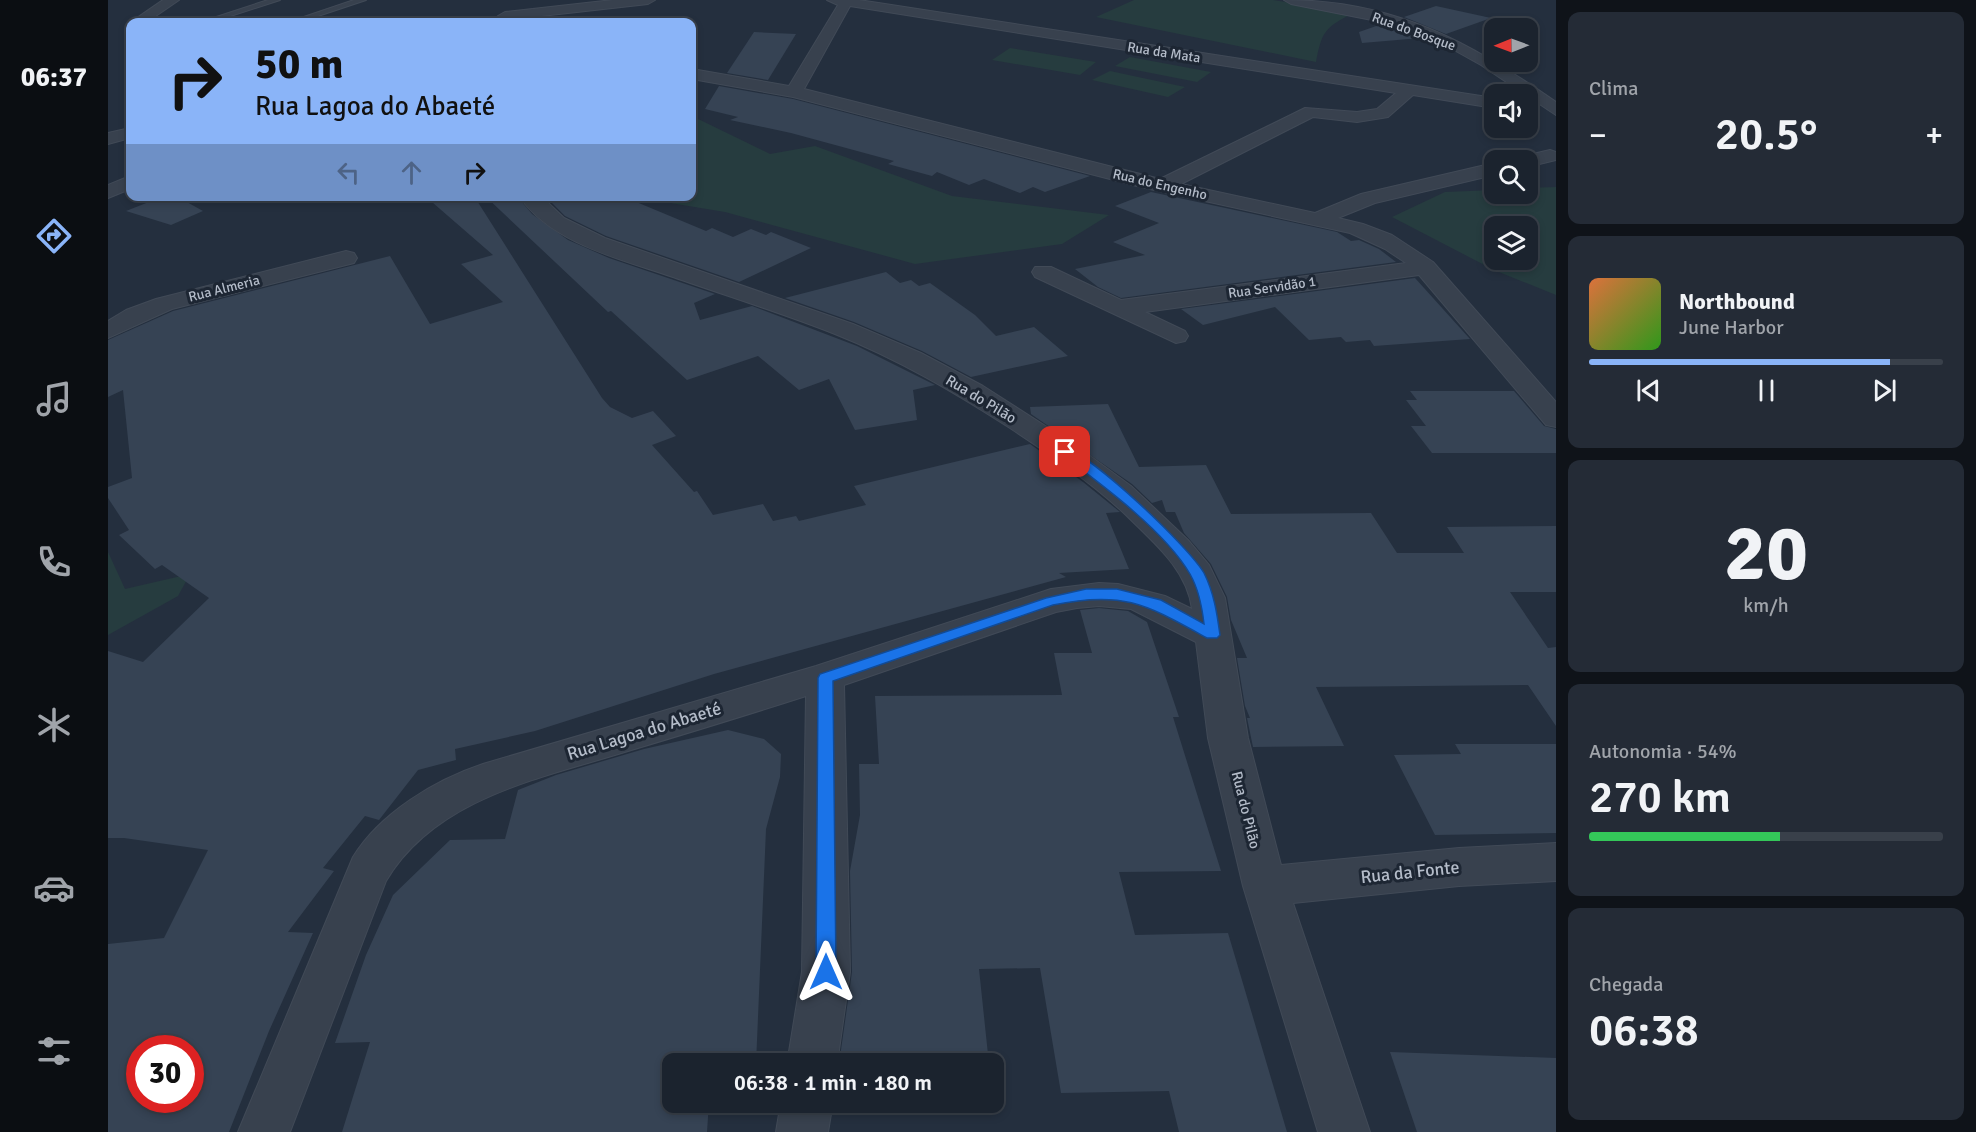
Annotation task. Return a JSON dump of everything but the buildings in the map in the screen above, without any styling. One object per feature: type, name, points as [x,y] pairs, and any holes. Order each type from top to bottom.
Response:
[{"type":"street","points":[[147,18],[172,0]]},
{"type":"street","points":[[505,16],[648,0]]},
{"type":"street","name":"Rua do Bosque","points":[[1291,0],[1359,11],[1442,38],[1466,50],[1556,111]]},
{"type":"street","points":[[794,92],[840,1]]},
{"type":"street","name":"Rua da Mata","points":[[840,1],[1484,101]]},
{"type":"street","name":"Rua do Engenho","points":[[696,75],[794,92],[1163,185],[1318,219],[1383,238],[1402,248],[1425,267],[1556,419]]},
{"type":"street","points":[[1163,185],[1311,112],[1357,117],[1382,113],[1409,90]]},
{"type":"street","points":[[1538,109],[1556,111]]},
{"type":"street","points":[[108,139],[126,134]]},
{"type":"street","points":[[1538,159],[1550,156]]},
{"type":"street","points":[[1318,219],[1368,198],[1484,171]]},
{"type":"street","points":[[108,192],[126,184]]},
{"type":"street","name":"Rua do Pilão","points":[[534,201],[557,222],[597,243],[844,329],[912,358],[973,392],[1065,452],[1110,486],[1177,548],[1197,573],[1208,598],[1228,738],[1265,886],[1344,1132]]},
{"type":"street","name":"Rua Almeria","points":[[108,331],[135,315],[164,304],[346,258]]},
{"type":"street","name":"Rua Servidão 1","points":[[1118,308],[1425,267]]},
{"type":"street","points":[[1043,272],[1176,336]]},
{"type":"street","name":"Rua Lagoa do Abaeté","points":[[264,1132],[372,864],[400,832],[441,800],[483,780],[825,678],[1051,601],[1086,594],[1117,594],[1156,604],[1212,635]]},
{"type":"street","points":[[814,1053],[826,972],[825,678]]},
{"type":"street","name":"Rua da Fonte","points":[[1265,886],[1459,867],[1556,862]]},
{"type":"street","points":[[802,1132],[805,1113]]},
{"type":"lane","points":[[217,18],[276,0]]},
{"type":"lane","points":[[306,18],[362,0]]},
{"type":"green space","points":[[1134,0],[1273,0],[1354,13],[1326,31],[1320,43],[1316,62],[1096,17]]},
{"type":"green space","points":[[1010,48],[1096,62],[1080,75],[992,60]]},
{"type":"green space","points":[[1130,57],[1211,72],[1197,82],[1115,66]]},
{"type":"green space","points":[[1110,71],[1185,87],[1168,97],[1092,80]]},
{"type":"green space","points":[[696,118],[770,154],[815,146],[952,196],[1109,215],[1062,244],[915,264],[725,212],[658,201],[696,201]]},
{"type":"green space","points":[[1556,187],[1556,295],[1494,270],[1538,270],[1538,216],[1484,216],[1484,265],[1392,217],[1445,192],[1484,190],[1484,204],[1538,204],[1538,188]]},
{"type":"green space","points":[[108,552],[125,589],[190,574],[178,596],[108,635]]},
{"type":"route","points":[[826,972],[825,678],[1051,601],[1086,594],[1117,594],[1156,604],[1212,635],[1208,598],[1197,573],[1177,548],[1119,493],[1065,452]]}]
